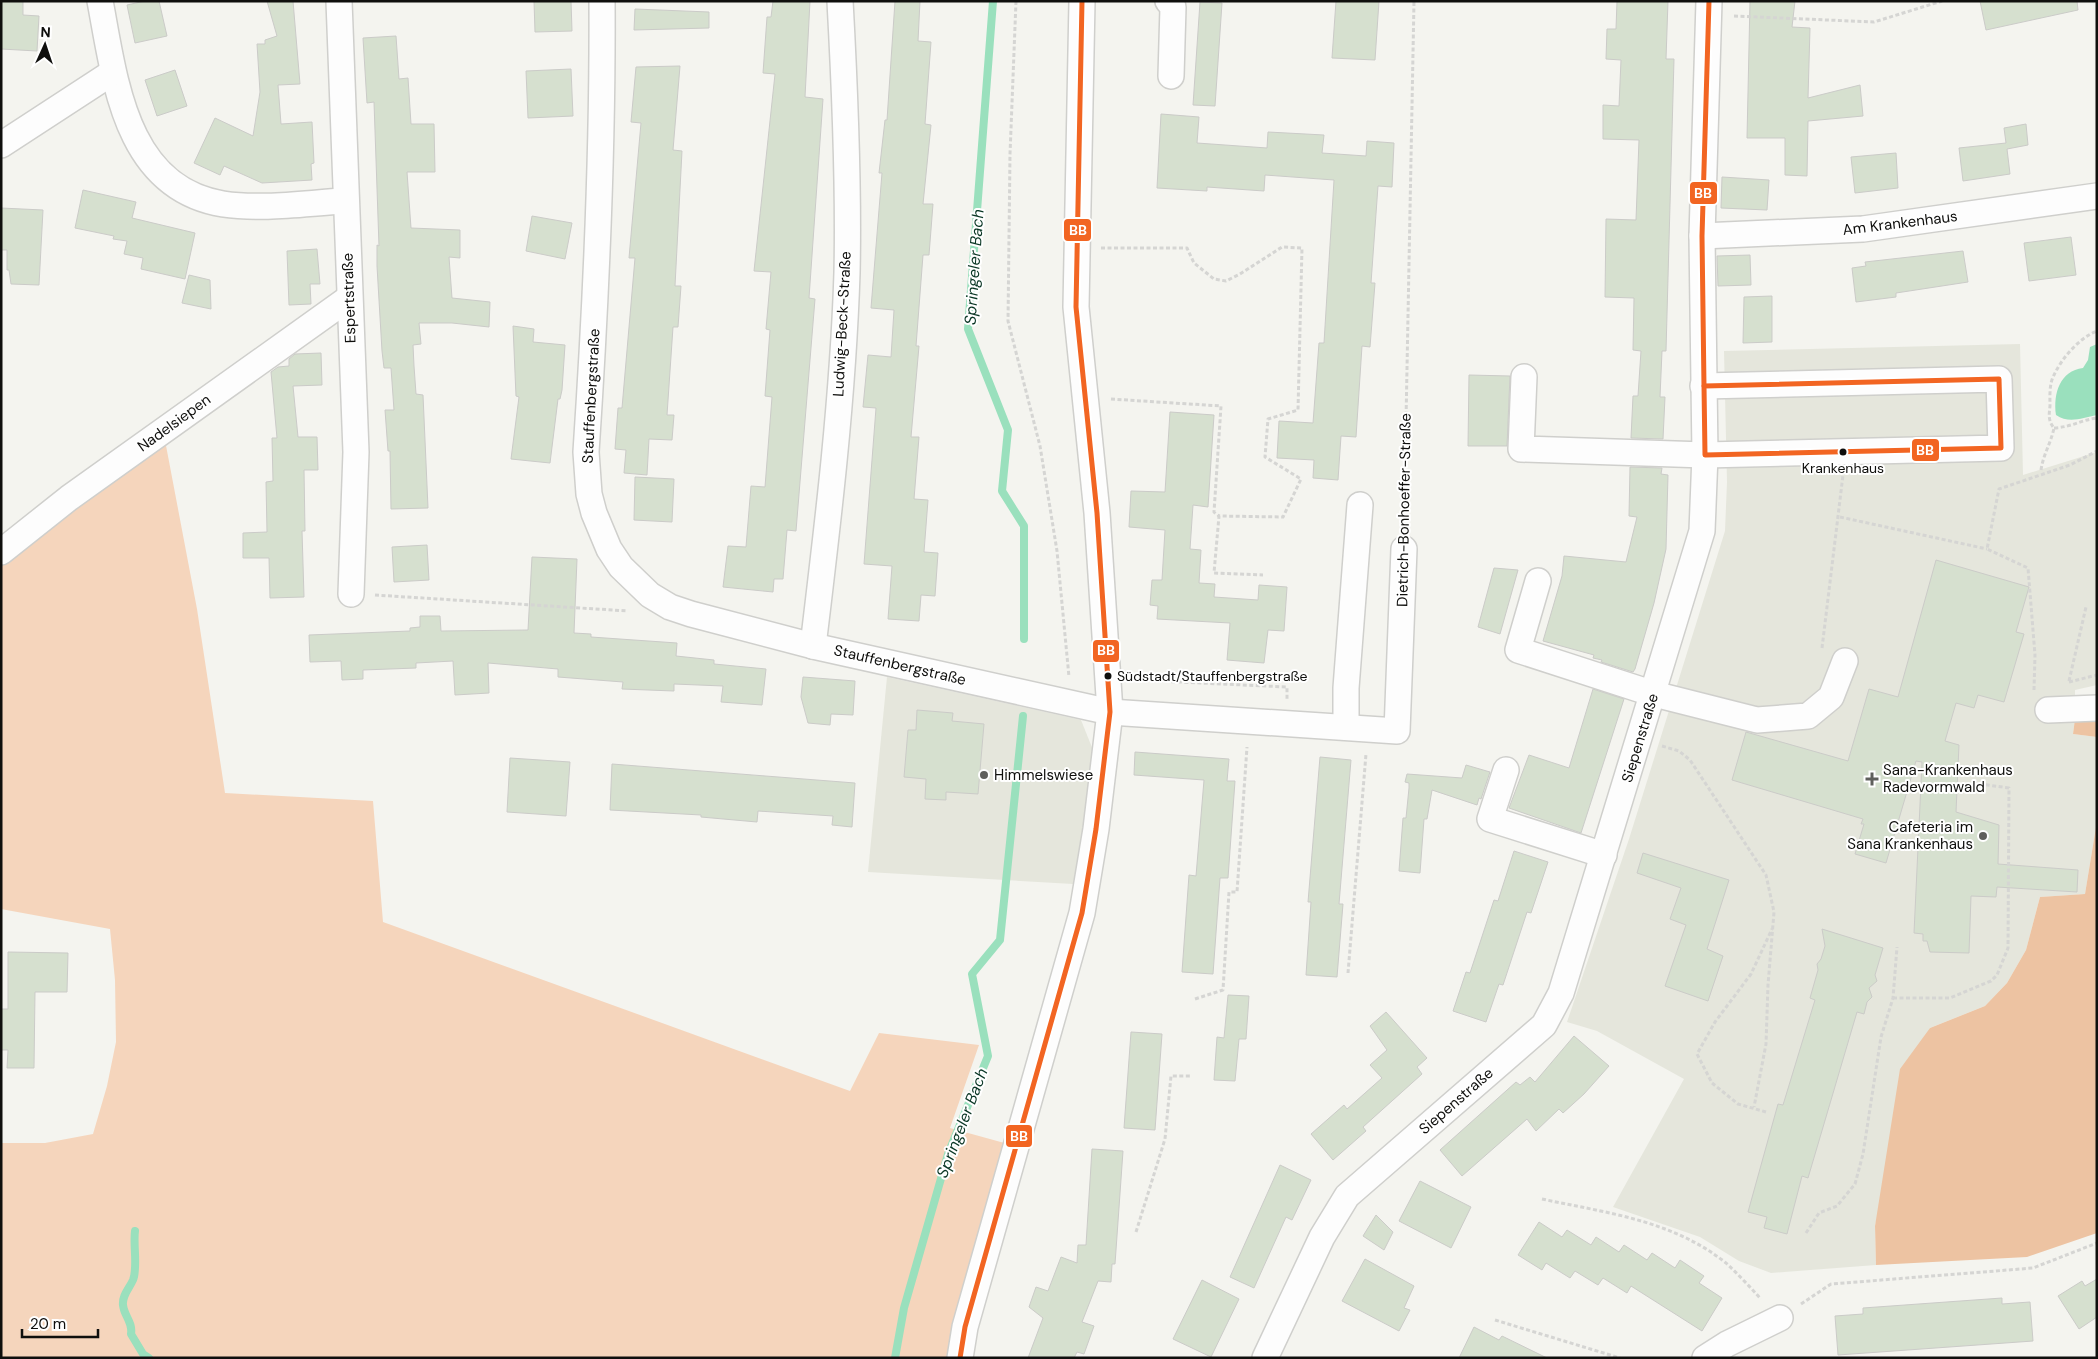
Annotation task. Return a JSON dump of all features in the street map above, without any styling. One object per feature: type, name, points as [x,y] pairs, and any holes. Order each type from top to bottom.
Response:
[{"type":"street","points":[[100,1],[113,72],[132,134],[140,149],[164,176],[184,190],[205,199],[236,205],[345,201]]},
{"type":"street","name":"Espertstraße","points":[[339,1],[345,201],[356,452],[351,594]]},
{"type":"street","name":"Stauffenbergstraße","points":[[602,1],[603,91],[599,254],[586,452],[594,513],[609,548],[621,567],[650,596],[670,607],[691,614],[814,646],[1110,712]]},
{"type":"street","name":"Ludwig-Beck-Straße","points":[[814,646],[834,471],[846,273],[845,102],[840,1]]},
{"type":"street","points":[[960,1358],[965,1327],[1082,914],[1096,828],[1110,712],[1097,513],[1076,307],[1082,1]]},
{"type":"street","points":[[1168,1],[1173,7],[1171,76]]},
{"type":"street","name":"Siepenstraße","points":[[1265,1358],[1322,1238],[1347,1196],[1544,1025],[1561,993],[1654,694],[1702,531],[1705,455],[1702,236],[1709,8]]},
{"type":"street","points":[[1,145],[113,72]]},
{"type":"street","name":"Am Krankenhaus","points":[[1702,236],[1863,229],[2097,196]]},
{"type":"street","name":"Nadelsiepen","points":[[1,552],[69,498],[349,298]]},
{"type":"street","points":[[1524,377],[1521,449],[1705,455],[2001,448],[1999,379],[1703,386]]},
{"type":"street","points":[[1357,728],[1346,688],[1360,505]]},
{"type":"street","name":"Dietrich-Bonhoeffer-Straße","points":[[1110,712],[1397,731],[1404,549]]},
{"type":"street","points":[[1538,581],[1518,650],[1654,694],[1757,720],[1808,716],[1831,697],[1833,657]]},
{"type":"street","points":[[2041,701],[2097,708]]},
{"type":"street","points":[[1506,770],[1490,819],[1604,855]]},
{"type":"street","points":[[1705,1358],[1726,1344],[1780,1318]]},
{"type":"path","points":[[1016,1],[1010,154],[1008,321],[1040,446],[1056,542],[1071,704]]},
{"type":"path","name":"Dietrich-Bonhoeffer-Straße","points":[[1404,549],[1414,1]]},
{"type":"path","points":[[1709,8],[1874,22],[1942,1]]},
{"type":"path","points":[[1078,249],[1188,248],[1194,263],[1214,279],[1226,281],[1282,247],[1302,248],[1298,410],[1268,418],[1265,457],[1301,479],[1283,517],[1219,516],[1214,512],[1221,406],[1086,398]]},
{"type":"path","points":[[2054,428],[2050,423],[2049,415],[2053,376],[2075,346],[2088,335],[2097,331]]},
{"type":"path","points":[[2054,428],[2077,425],[2087,419],[2097,418]]},
{"type":"path","points":[[2041,470],[2043,456],[2050,443],[2054,428]]},
{"type":"path","points":[[1987,550],[1999,489],[2070,465],[2097,451]]},
{"type":"path","points":[[1833,657],[1845,452]]},
{"type":"path","points":[[1219,516],[1214,573],[1263,575]]},
{"type":"path","points":[[1840,517],[1987,550],[2028,568],[2041,701]]},
{"type":"path","points":[[351,594],[632,611]]},
{"type":"path","points":[[2069,681],[2086,607]]},
{"type":"path","points":[[1132,673],[1136,680],[1288,687],[1286,723]]},
{"type":"path","points":[[1195,999],[1222,990],[1229,892],[1237,892],[1249,721]]},
{"type":"path","points":[[1348,973],[1357,728]]},
{"type":"path","points":[[1656,744],[1679,751],[1690,760],[1766,875],[1774,912],[1768,985],[1766,1044],[1754,1107]]},
{"type":"path","points":[[1893,998],[1950,998],[1998,975],[2008,948],[2009,788],[1973,783]]},
{"type":"path","points":[[1766,1112],[1754,1107],[1738,1104],[1712,1083],[1697,1054],[1715,1022],[1752,974],[1773,926]]},
{"type":"path","points":[[1806,1233],[1819,1213],[1837,1206],[1854,1184],[1864,1154],[1881,1037],[1893,998],[1897,947]]},
{"type":"path","points":[[1136,1232],[1165,1139],[1171,1076],[1191,1076]]},
{"type":"path","points":[[1542,1199],[1653,1223],[1693,1242],[1726,1263],[1780,1318],[1831,1284],[2033,1268],[2097,1243]]},
{"type":"path","points":[[1495,1320],[1620,1358]]},
{"type":"shaded area","name":"Sana-Krankenhaus Radevormwald","points":[[2020,344],[2023,475],[2097,452],[2097,685],[2075,690],[2073,734],[2097,737],[2097,821],[2085,894],[2040,897],[2026,950],[2007,983],[1985,1006],[1930,1028],[1875,1225],[1876,1265],[1771,1273],[1739,1261],[1700,1237],[1613,1207],[1684,1079],[1597,1031],[1567,1022],[1629,839],[1725,531],[1727,482],[1724,351]]},
{"type":"shaded area","points":[[2097,344],[2097,415],[2071,420],[2061,418],[2056,415],[2055,407],[2060,384],[2069,374],[2083,368],[2088,360],[2090,347]]},
{"type":"shaded area","points":[[164,435],[197,609],[225,793],[373,801],[383,922],[850,1091],[879,1033],[979,1045],[950,1128],[1008,1144],[953,1358],[1,1358],[1,1143],[45,1143],[93,1134],[107,1086],[116,1042],[115,980],[110,929],[1,909],[1,558]]},
{"type":"shaded area","name":"Himmelswiese","points":[[887,677],[1081,720],[1093,750],[1090,800],[1073,884],[868,872]]},
{"type":"shaded area","points":[[2097,716],[2097,737],[2073,734],[2075,719]]},
{"type":"shaded area","points":[[2097,821],[2097,1233],[2027,1257],[1876,1265],[1875,1226],[1900,1069],[1930,1028],[1985,1006],[2007,983],[2026,950],[2040,897],[2085,894]]},
{"type":"building","points":[[1,1],[23,1],[23,15],[39,16],[37,51],[1,49]]},
{"type":"building","points":[[145,1],[159,1],[167,36],[135,43],[127,5]]},
{"type":"building","points":[[267,1],[293,1],[300,84],[278,85],[281,124],[312,122],[314,163],[311,164],[312,180],[262,183],[224,166],[220,175],[194,163],[215,118],[253,136],[260,92],[257,44],[265,44],[265,40],[277,36]]},
{"type":"building","points":[[534,1],[571,1],[572,31],[535,32]]},
{"type":"building","points":[[773,1],[810,1],[805,97],[823,99],[809,298],[815,299],[796,531],[787,530],[783,579],[774,579],[773,592],[723,587],[728,546],[746,547],[751,486],[765,487],[772,397],[765,396],[770,330],[766,329],[771,272],[754,271],[775,74],[763,73],[767,17],[771,17]]},
{"type":"building","points":[[895,1],[920,1],[918,41],[931,42],[925,124],[931,125],[923,204],[933,204],[929,255],[923,255],[916,346],[919,346],[911,437],[919,437],[914,499],[928,500],[924,552],[938,553],[935,596],[921,595],[919,621],[888,619],[892,566],[864,564],[876,408],[863,407],[868,355],[891,357],[894,310],[871,308],[882,173],[879,173],[885,120],[887,120]]},
{"type":"building","points":[[1336,1],[1379,1],[1375,60],[1332,58]]},
{"type":"building","points":[[1617,1],[1668,1],[1666,59],[1674,59],[1666,351],[1662,351],[1660,397],[1665,397],[1663,439],[1631,438],[1633,396],[1638,396],[1641,351],[1633,350],[1634,298],[1605,297],[1606,219],[1636,220],[1639,140],[1603,139],[1603,105],[1619,106],[1621,60],[1606,59],[1607,29],[1616,29]]},
{"type":"building","points":[[1750,1],[1795,1],[1792,27],[1810,28],[1808,98],[1860,85],[1863,116],[1808,121],[1807,176],[1785,175],[1785,138],[1747,138]]},
{"type":"building","points":[[1980,1],[2077,1],[2078,10],[1986,30]]},
{"type":"building","points":[[1200,2],[1222,3],[1215,106],[1193,105]]},
{"type":"building","points":[[635,9],[709,12],[709,28],[634,30]]},
{"type":"building","points":[[396,36],[399,79],[408,78],[411,124],[434,124],[435,172],[407,172],[411,228],[460,230],[460,258],[449,257],[452,298],[490,302],[489,327],[452,323],[419,323],[421,344],[413,345],[414,366],[416,394],[423,395],[428,508],[391,509],[390,451],[388,451],[385,410],[394,410],[391,368],[384,368],[382,351],[377,266],[377,245],[379,246],[374,102],[367,103],[363,38]]},
{"type":"building","points":[[680,66],[673,150],[682,151],[675,286],[681,286],[678,327],[673,327],[667,415],[674,415],[672,440],[649,439],[647,475],[624,473],[626,450],[615,449],[618,408],[622,408],[635,258],[629,258],[641,123],[631,122],[636,67]]},
{"type":"building","points":[[571,69],[573,116],[528,118],[526,71]]},
{"type":"building","points":[[175,70],[187,106],[157,116],[145,80]]},
{"type":"building","points":[[1161,114],[1199,117],[1197,143],[1267,148],[1268,132],[1324,135],[1322,153],[1366,156],[1367,141],[1394,143],[1392,187],[1378,186],[1371,283],[1375,283],[1370,347],[1362,346],[1356,437],[1341,436],[1338,480],[1313,478],[1314,460],[1277,458],[1279,421],[1313,423],[1319,343],[1324,343],[1334,180],[1265,175],[1264,191],[1207,187],[1207,191],[1157,188]]},
{"type":"building","points":[[2026,124],[2028,145],[2007,149],[2010,174],[1963,181],[1959,148],[2006,143],[2004,128]]},
{"type":"building","points":[[1896,153],[1898,188],[1855,193],[1851,157]]},
{"type":"building","points":[[1722,177],[1769,180],[1767,210],[1721,208]]},
{"type":"building","points":[[83,190],[136,202],[132,218],[195,233],[185,279],[141,269],[143,258],[124,254],[127,241],[113,239],[114,236],[75,228]]},
{"type":"building","points":[[1,208],[43,210],[39,285],[11,284],[9,270],[7,270],[7,250],[1,250]]},
{"type":"building","points":[[532,216],[572,223],[565,259],[526,251]]},
{"type":"building","points":[[2071,237],[2076,275],[2029,281],[2024,243]]},
{"type":"building","points":[[317,249],[320,284],[310,284],[311,304],[289,305],[287,251]]},
{"type":"building","points":[[1963,251],[1968,282],[1896,293],[1896,297],[1856,302],[1852,268],[1866,266],[1865,262]]},
{"type":"building","points":[[1750,255],[1751,285],[1718,286],[1717,256]]},
{"type":"building","points":[[189,275],[210,280],[211,309],[182,303]]},
{"type":"building","points":[[1772,296],[1772,342],[1743,343],[1744,297]]},
{"type":"building","points":[[513,326],[534,329],[533,342],[565,345],[562,390],[560,399],[558,399],[550,463],[511,459],[519,397],[516,396]]},
{"type":"building","points":[[321,353],[322,385],[293,386],[298,437],[317,437],[318,470],[304,470],[305,531],[302,531],[304,597],[270,598],[269,558],[243,558],[243,533],[267,532],[266,482],[273,481],[272,438],[277,438],[271,372],[278,367],[289,366],[289,359],[295,354]]},
{"type":"building","points":[[1469,375],[1510,376],[1507,446],[1468,446]]},
{"type":"building","points":[[1170,412],[1214,415],[1208,507],[1193,505],[1190,549],[1201,550],[1199,583],[1215,584],[1214,597],[1258,600],[1259,585],[1287,587],[1284,631],[1268,630],[1264,663],[1227,660],[1230,623],[1157,619],[1158,606],[1150,605],[1152,580],[1162,580],[1165,530],[1129,527],[1131,491],[1165,492]]},
{"type":"building","points":[[1630,467],[1662,468],[1661,474],[1668,475],[1666,549],[1654,603],[1633,672],[1601,662],[1602,660],[1593,658],[1594,655],[1543,641],[1562,576],[1564,556],[1626,562],[1637,517],[1629,516]]},
{"type":"building","points":[[635,477],[674,479],[672,522],[634,520]]},
{"type":"building","points":[[427,545],[429,580],[394,582],[392,547]]},
{"type":"building","points":[[532,557],[577,559],[574,633],[591,634],[591,637],[677,643],[676,656],[714,660],[714,664],[766,669],[762,705],[721,702],[723,686],[674,684],[674,691],[622,689],[623,682],[558,677],[558,669],[488,663],[489,693],[455,695],[453,661],[416,663],[416,668],[363,670],[363,679],[342,680],[341,661],[310,662],[309,635],[410,631],[410,628],[420,627],[420,616],[440,616],[441,631],[528,630]]},
{"type":"building","points":[[1936,560],[2029,587],[2016,632],[2024,634],[2004,702],[1978,695],[1974,708],[1956,703],[1945,741],[1959,745],[1956,812],[1999,825],[1998,864],[2078,870],[2077,892],[1997,887],[1996,897],[1971,896],[1969,953],[1930,952],[1927,941],[1923,941],[1923,934],[1914,933],[1922,762],[1916,761],[1886,863],[1855,854],[1864,824],[1861,824],[1863,819],[1732,780],[1746,732],[1848,761],[1869,689],[1898,697]]},
{"type":"building","points":[[1494,568],[1518,570],[1500,634],[1478,627]]},
{"type":"building","points":[[803,677],[855,681],[853,715],[831,714],[830,725],[808,723],[801,697]]},
{"type":"building","points":[[1593,689],[1624,699],[1581,833],[1509,808],[1529,755],[1569,768]]},
{"type":"building","points":[[917,710],[953,713],[952,721],[984,724],[978,794],[946,792],[946,800],[925,799],[926,779],[904,777],[908,730],[916,730]]},
{"type":"building","points":[[1135,752],[1229,759],[1227,781],[1235,781],[1228,878],[1220,878],[1213,974],[1182,972],[1189,875],[1196,876],[1204,780],[1134,775]]},
{"type":"building","points":[[1320,757],[1351,760],[1339,904],[1343,904],[1337,977],[1306,975],[1311,902],[1308,902]]},
{"type":"building","points":[[510,758],[570,762],[566,816],[507,812]]},
{"type":"building","points":[[612,764],[855,783],[852,827],[832,825],[833,816],[758,811],[757,822],[701,817],[701,815],[610,810]]},
{"type":"building","points":[[1466,765],[1490,772],[1481,799],[1479,798],[1477,805],[1432,790],[1427,819],[1424,819],[1420,873],[1399,871],[1403,818],[1406,818],[1409,788],[1409,783],[1405,782],[1407,774],[1462,778]]},
{"type":"building","points":[[1514,851],[1548,862],[1531,913],[1527,912],[1503,985],[1499,984],[1486,1022],[1453,1011],[1466,972],[1470,973],[1494,900],[1498,901]]},
{"type":"building","points":[[1643,853],[1729,880],[1707,949],[1723,956],[1708,1001],[1665,986],[1686,925],[1670,919],[1681,888],[1637,873]]},
{"type":"building","points":[[1822,929],[1883,948],[1875,975],[1877,981],[1869,988],[1872,997],[1867,1002],[1864,1014],[1857,1012],[1808,1178],[1802,1176],[1787,1234],[1764,1228],[1767,1217],[1748,1212],[1778,1104],[1783,1105],[1815,1000],[1810,998],[1818,970],[1817,964],[1821,959],[1825,946]]},
{"type":"building","points":[[8,952],[68,953],[67,992],[35,992],[34,1068],[7,1068],[8,1050],[1,1050],[1,1009],[8,1009]]},
{"type":"building","points":[[1228,995],[1249,996],[1246,1039],[1239,1039],[1235,1081],[1214,1080],[1217,1037],[1224,1038]]},
{"type":"building","points":[[1386,1012],[1427,1058],[1417,1067],[1422,1074],[1363,1127],[1366,1131],[1333,1160],[1311,1134],[1344,1105],[1347,1109],[1382,1078],[1370,1065],[1387,1050],[1370,1026]]},
{"type":"building","points":[[1131,1032],[1162,1034],[1155,1130],[1124,1128]]},
{"type":"building","points":[[1574,1036],[1609,1066],[1584,1094],[1563,1113],[1559,1109],[1536,1131],[1527,1119],[1462,1176],[1440,1150],[1516,1082],[1520,1085],[1530,1077],[1535,1082]]},
{"type":"building","points":[[1092,1149],[1123,1151],[1115,1264],[1112,1264],[1111,1282],[1098,1281],[1082,1322],[1094,1326],[1084,1354],[1077,1352],[1074,1358],[1028,1358],[1043,1318],[1029,1307],[1036,1287],[1048,1291],[1061,1257],[1077,1263],[1078,1245],[1086,1245]]},
{"type":"building","points":[[1280,1165],[1311,1180],[1292,1220],[1286,1217],[1254,1288],[1230,1277]]},
{"type":"building","points":[[1420,1181],[1471,1207],[1451,1248],[1399,1221]]},
{"type":"building","points":[[1376,1215],[1393,1232],[1384,1250],[1363,1236]]},
{"type":"building","points":[[1539,1222],[1562,1237],[1567,1230],[1591,1245],[1596,1237],[1619,1252],[1624,1245],[1647,1260],[1652,1253],[1675,1268],[1680,1260],[1704,1276],[1699,1283],[1722,1298],[1702,1331],[1631,1286],[1627,1293],[1603,1278],[1598,1285],[1575,1271],[1570,1278],[1546,1263],[1542,1270],[1518,1255]]},
{"type":"building","points":[[1365,1259],[1414,1286],[1404,1308],[1410,1310],[1399,1331],[1342,1301]]},
{"type":"building","points":[[2097,1279],[2097,1317],[2079,1329],[2058,1296],[2082,1281],[2085,1286]]},
{"type":"building","points":[[1202,1280],[1239,1299],[1211,1357],[1173,1339]]},
{"type":"building","points":[[2002,1298],[2002,1304],[2030,1302],[2033,1341],[1838,1355],[1835,1316],[1863,1314],[1863,1308]]},
{"type":"building","points":[[1474,1327],[1499,1340],[1502,1336],[1547,1358],[1459,1358]]},
{"type":"waterway","name":"Springeler Bach","points":[[993,1],[968,329],[1008,430],[1002,491],[1024,526],[1024,639]]},
{"type":"waterway","name":"Springeler Bach","points":[[895,1358],[904,1308],[948,1154],[988,1056],[972,974],[1000,940],[1023,716]]},
{"type":"waterway","points":[[135,1231],[134,1275],[125,1295],[123,1305],[131,1326],[131,1334],[143,1354],[149,1358]]},
{"type":"transit line","name":"BB","points":[[960,1358],[965,1327],[1082,913],[1096,829],[1110,712],[1097,513],[1076,307],[1082,1]]},
{"type":"transit line","name":"BB","points":[[1704,386],[1702,236],[1709,1]]},
{"type":"transit line","name":"BB","points":[[1999,379],[2001,448],[1705,455],[1704,386],[1999,379]]},
{"type":"place","name":"Krankenhaus","points":[[1843,452]]},
{"type":"place","name":"Südstadt/Stauffenbergstraße","points":[[1108,676]]},
{"type":"place","name":"Himmelswiese","points":[[984,775]]},
{"type":"place","name":"Sana-Krankenhaus Radevormwald","points":[[1872,779]]},
{"type":"place","name":"Cafeteria im Sana Krankenhaus","points":[[1983,836]]}]
